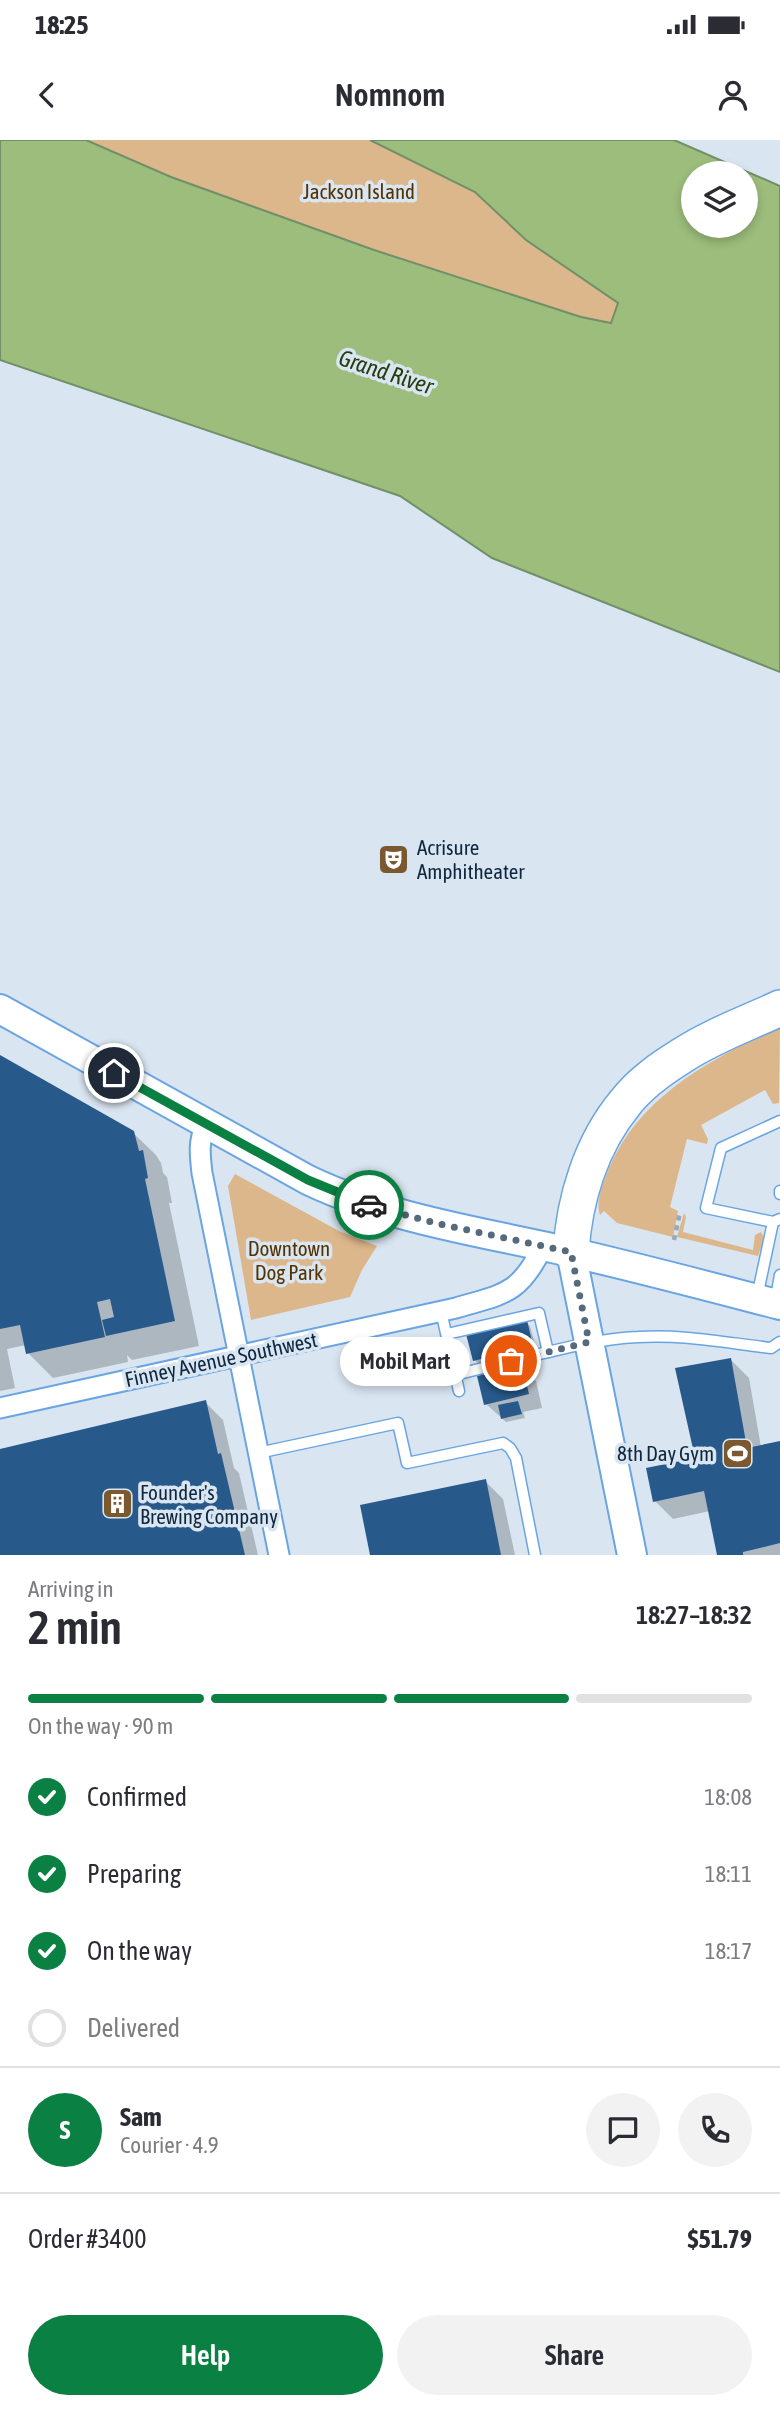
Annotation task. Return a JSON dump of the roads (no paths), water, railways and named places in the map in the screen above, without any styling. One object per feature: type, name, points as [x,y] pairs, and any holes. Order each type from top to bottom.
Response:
[{"type":"highway","points":[[556,1250],[573,1219],[582,1185],[611,1121],[626,1101],[645,1082],[685,1053],[780,1008]]},
{"type":"main road","points":[[0,1009],[308,1180],[358,1202],[414,1218],[770,1302]]},
{"type":"main road","points":[[556,1250],[589,1342],[632,1555]]},
{"type":"street","points":[[206,1125],[200,1136],[202,1173],[279,1555]]},
{"type":"street","name":"Finney Avenue Southwest","points":[[0,1408],[441,1311],[512,1290],[531,1269],[556,1250]]},
{"type":"lane","points":[[770,1302],[776,1221],[706,1208],[721,1148],[780,1121]]},
{"type":"lane","points":[[770,1302],[780,1275]]},
{"type":"lane","points":[[441,1311],[459,1391]]},
{"type":"lane","points":[[447,1334],[539,1313],[548,1352]]},
{"type":"lane","points":[[511,1361],[589,1342],[638,1336],[682,1337],[771,1348],[780,1342]]},
{"type":"lane","points":[[455,1375],[499,1364]]},
{"type":"lane","points":[[258,1453],[398,1423],[407,1463],[503,1443],[516,1458],[536,1555]]},
{"type":"water","name":"Grand River","points":[[0,140],[86,140],[171,177],[374,250],[581,317],[611,323],[618,303],[526,240],[475,192],[370,140],[674,140],[722,161],[681,161],[681,238],[758,238],[758,176],[780,186],[780,672],[492,558],[400,496],[0,360]]},
{"type":"place","name":"Acrisure Amphitheater","points":[[394,859]]},
{"type":"place","name":"Mobil Mart","points":[[511,1361]]},
{"type":"place","name":"8th Day Gym","points":[[737,1453]]},
{"type":"place","name":"Founder's Brewing Company","points":[[117,1504]]},
{"type":"park label","name":"Jackson Island","points":[[359,191]]},
{"type":"park label","name":"Downtown Dog Park","points":[[289,1260]]}]
